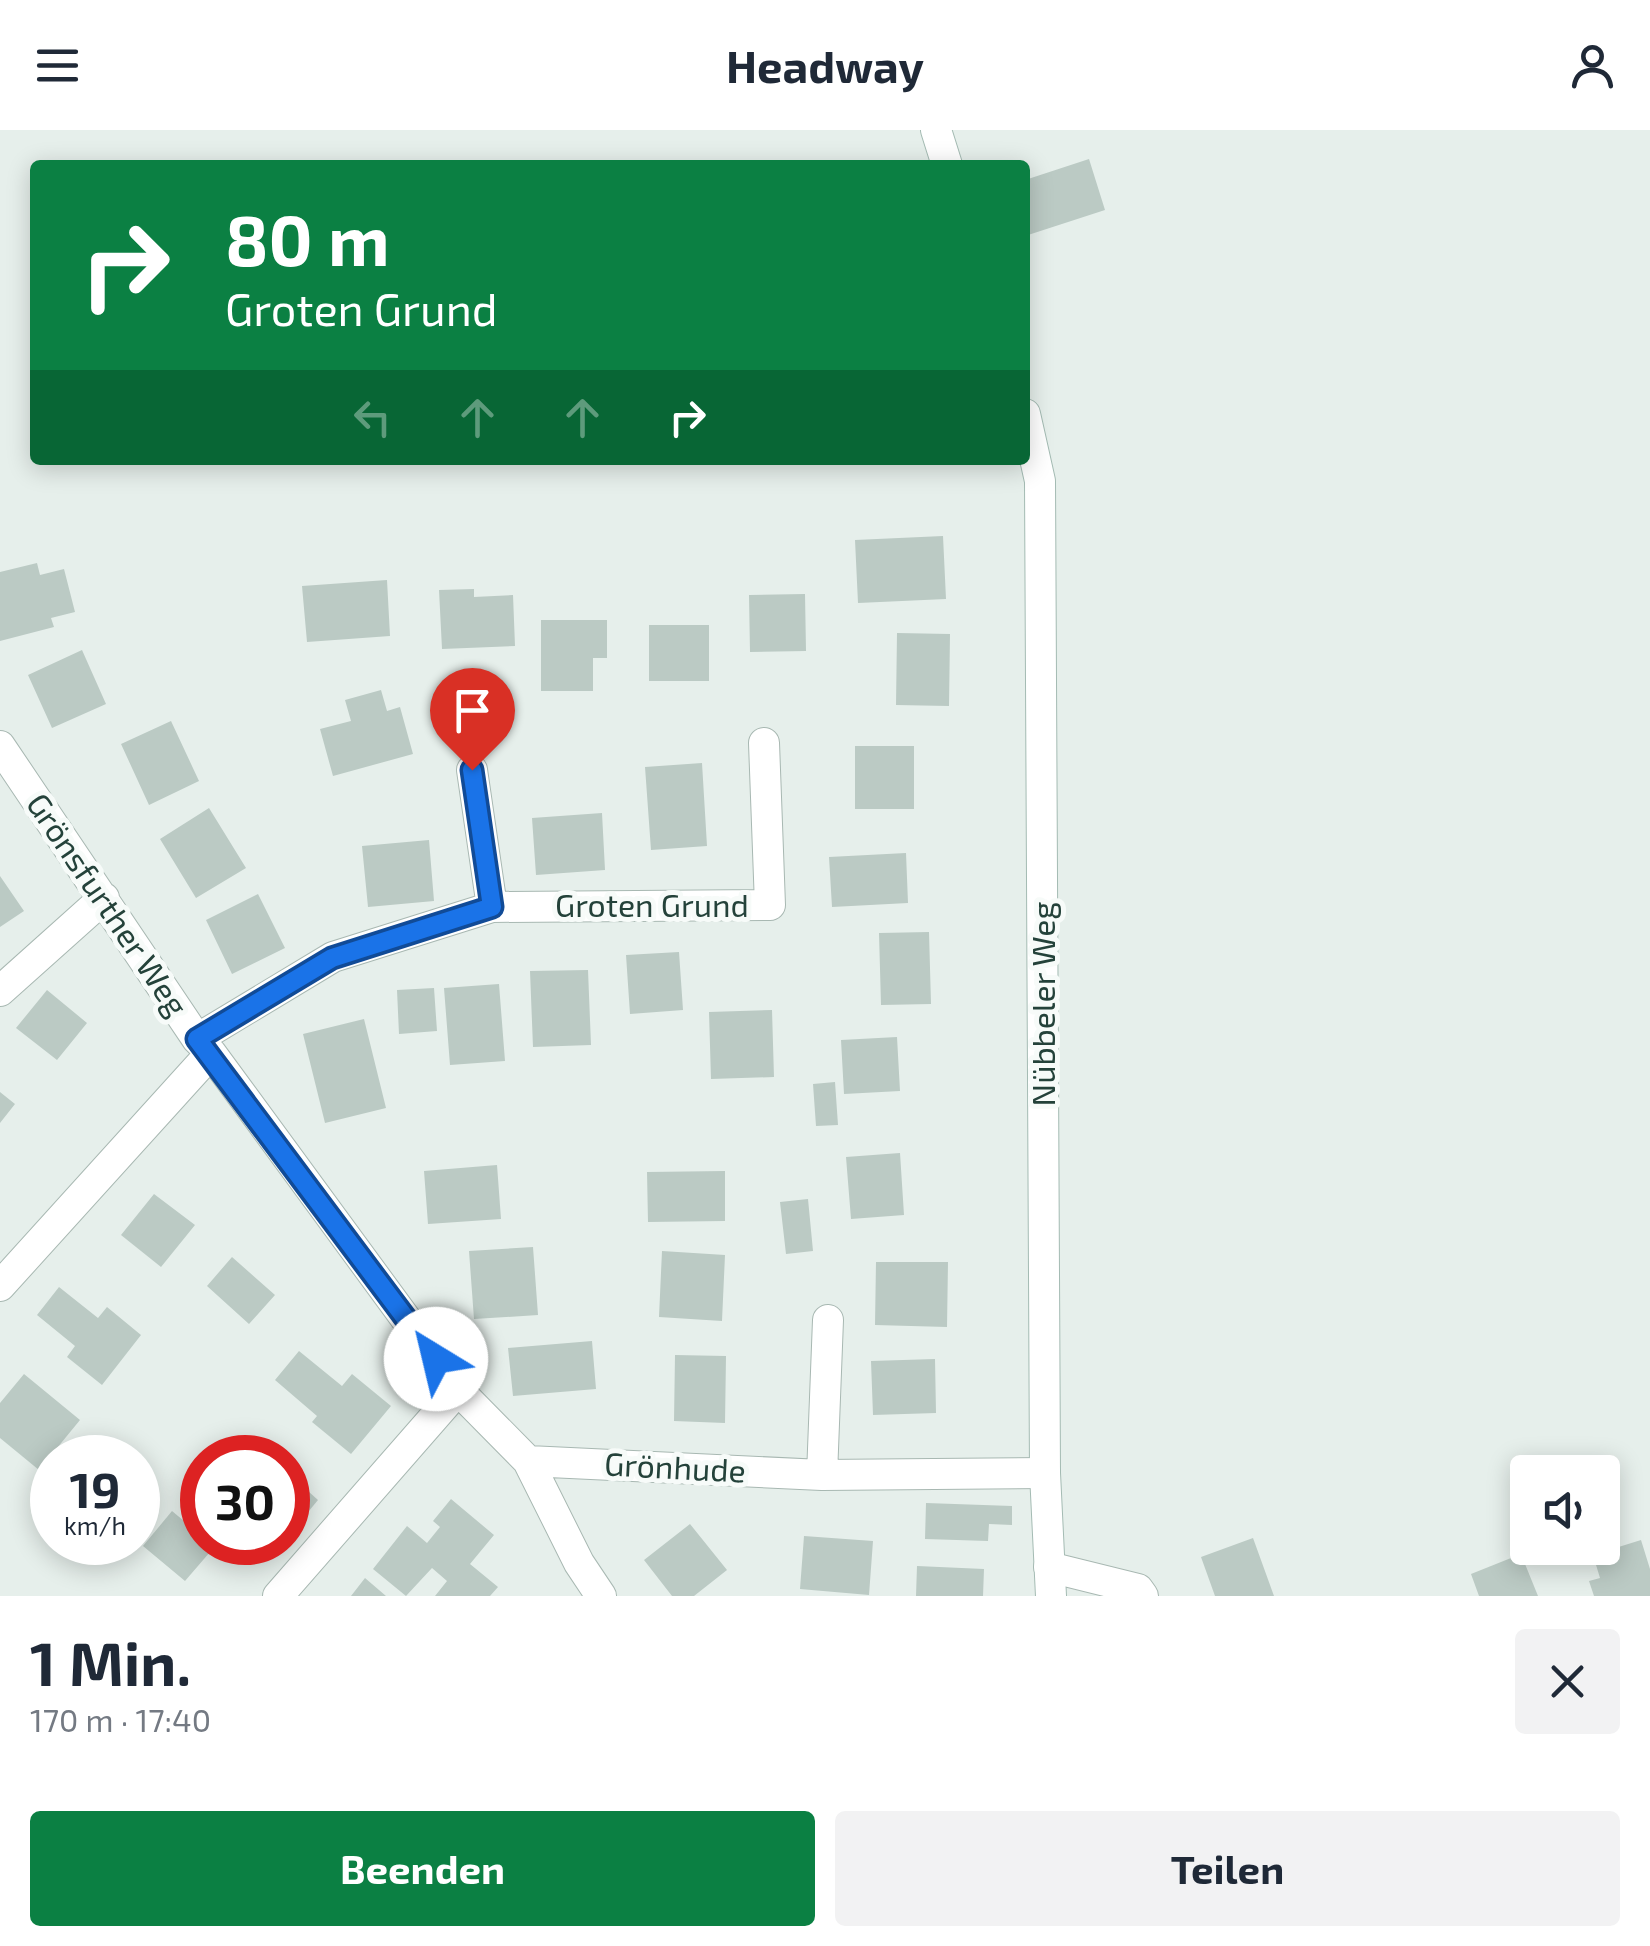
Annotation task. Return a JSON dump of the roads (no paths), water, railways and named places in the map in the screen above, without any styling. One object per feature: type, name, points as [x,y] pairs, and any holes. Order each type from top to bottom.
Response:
[{"type":"street","points":[[936,130],[945,160]]},
{"type":"street","name":"Nübbeler Weg","points":[[1030,437],[1040,482],[1045,1472],[1050,1581]]},
{"type":"street","name":"Groten Grund","points":[[0,1286],[204,1046],[332,958],[492,907],[770,906],[764,743]]},
{"type":"street","name":"Grönsfurther Weg","points":[[0,746],[204,1046],[458,1390],[528,1461],[600,1596]]},
{"type":"street","points":[[472,770],[492,907]]},
{"type":"street","points":[[0,991],[104,898]]},
{"type":"street","points":[[822,1475],[828,1320]]},
{"type":"street","points":[[278,1596],[458,1390]]},
{"type":"street","name":"Grönhude","points":[[528,1461],[822,1475],[1045,1472]]},
{"type":"street","points":[[1050,1581],[1138,1589],[1143,1596]]}]
